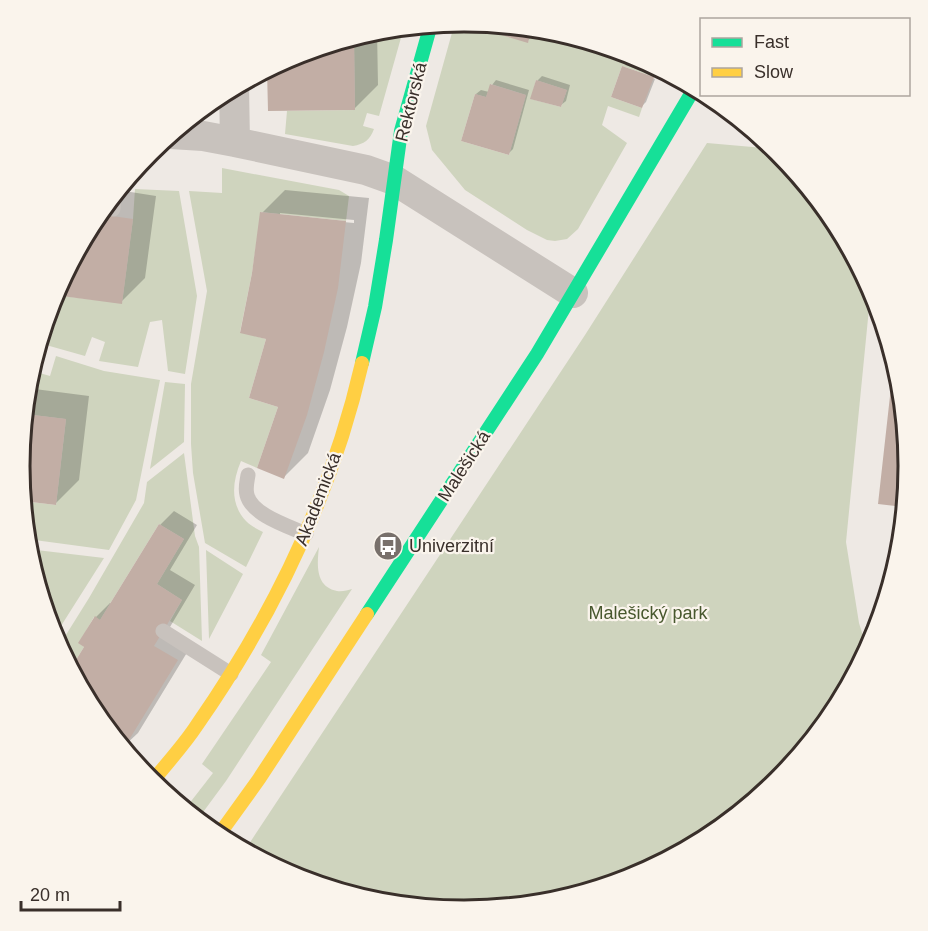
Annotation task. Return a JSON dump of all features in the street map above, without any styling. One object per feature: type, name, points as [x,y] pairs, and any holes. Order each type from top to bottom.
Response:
[{"type":"street","name":"Rektorská","points":[[394,180],[401,131],[429,33]]},
{"type":"street","name":"Malešická","points":[[225,827],[259,779],[537,354],[689,95]]},
{"type":"street","points":[[234,98],[235,142]]},
{"type":"street","points":[[183,135],[235,142],[366,170],[394,180],[573,293]]},
{"type":"street","name":"Akademická","points":[[159,774],[196,727],[231,674],[267,614],[306,534],[353,402],[375,308],[394,180]]},
{"type":"lane","points":[[248,475],[247,494],[255,507],[276,521],[306,534]]},
{"type":"lane","points":[[163,632],[231,674]]},
{"type":"green space","points":[[452,32],[492,32],[528,42],[530,37],[549,40],[604,55],[659,77],[622,66],[611,97],[642,108],[639,117],[608,106],[602,125],[627,143],[578,229],[567,239],[547,240],[527,230],[465,190],[432,150],[426,126]],"holes":[[[536,80],[567,90],[561,107],[531,99]],[[491,84],[526,95],[509,155],[461,141],[475,94],[486,97]]]},
{"type":"green space","points":[[401,36],[379,116],[367,113],[363,126],[374,129],[366,141],[353,146],[285,134],[287,111],[355,110],[354,46]]},
{"type":"green space","name":"Malešický park","points":[[707,143],[759,148],[790,179],[825,224],[853,274],[869,309],[846,542],[863,636],[840,683],[825,707],[790,752],[750,792],[728,810],[656,855],[576,885],[521,896],[492,899],[464,900],[407,896],[352,885],[324,876],[272,855],[250,843],[585,335]]},
{"type":"green space","points":[[222,168],[339,190],[349,196],[346,221],[261,212],[240,332],[266,339],[249,398],[278,407],[257,468],[241,461],[234,485],[235,500],[241,514],[252,526],[263,532],[246,567],[205,543],[193,473],[191,444],[191,384],[207,291],[189,191],[222,193]]},
{"type":"green space","points":[[135,189],[179,191],[197,296],[185,374],[168,371],[162,320],[150,322],[138,367],[99,361],[105,342],[92,337],[85,356],[47,345],[64,296],[122,303]]},
{"type":"green space","points":[[56,356],[104,371],[160,380],[136,500],[109,550],[37,540],[32,502],[56,505],[66,419],[33,415],[40,373],[50,376]]},
{"type":"green space","points":[[165,382],[185,384],[184,442],[150,469]]},
{"type":"green space","points":[[184,453],[195,536],[199,547],[202,641],[170,621],[182,600],[157,584],[184,539],[159,524],[100,620],[94,617],[79,643],[84,647],[76,659],[65,636],[144,503],[147,482]]},
{"type":"green space","points":[[319,547],[318,567],[321,580],[330,589],[343,591],[352,589],[203,812],[190,802],[213,773],[202,764],[271,662],[261,655]]},
{"type":"green space","points":[[38,550],[104,558],[61,626]]},
{"type":"green space","points":[[206,550],[243,574],[209,639]]},
{"type":"building","points":[[491,32],[530,37],[528,43]]},
{"type":"building","points":[[354,46],[355,110],[268,111],[267,79],[324,55]]},
{"type":"building","points":[[622,66],[654,77],[642,108],[611,97]]},
{"type":"building","points":[[536,80],[567,90],[561,107],[530,99]]},
{"type":"building","points":[[490,84],[526,95],[509,155],[461,141],[475,94],[486,97]]},
{"type":"building","points":[[260,212],[346,221],[338,288],[324,352],[307,415],[284,479],[257,468],[278,407],[249,398],[266,339],[240,333],[252,273]]},
{"type":"building","points":[[109,216],[133,219],[122,304],[64,296],[88,248]]},
{"type":"building","points":[[891,388],[897,437],[896,506],[878,504]]},
{"type":"building","points":[[33,415],[66,419],[56,505],[32,502],[30,466]]},
{"type":"building","points":[[159,524],[184,539],[157,584],[182,600],[154,646],[178,660],[129,741],[103,707],[76,659],[84,647],[78,643],[95,616],[100,620]]},
{"type":"traffic: fast","points":[[362,363],[375,307],[401,131],[429,33]]},
{"type":"traffic: fast","points":[[367,614],[537,354],[690,96]]},
{"type":"traffic: slow","points":[[159,774],[187,740],[225,684],[275,597],[317,506],[334,460],[362,363]]},
{"type":"traffic: slow","points":[[225,827],[259,779],[367,614]]},
{"type":"place","name":"Univerzitní","points":[[388,546]]}]
